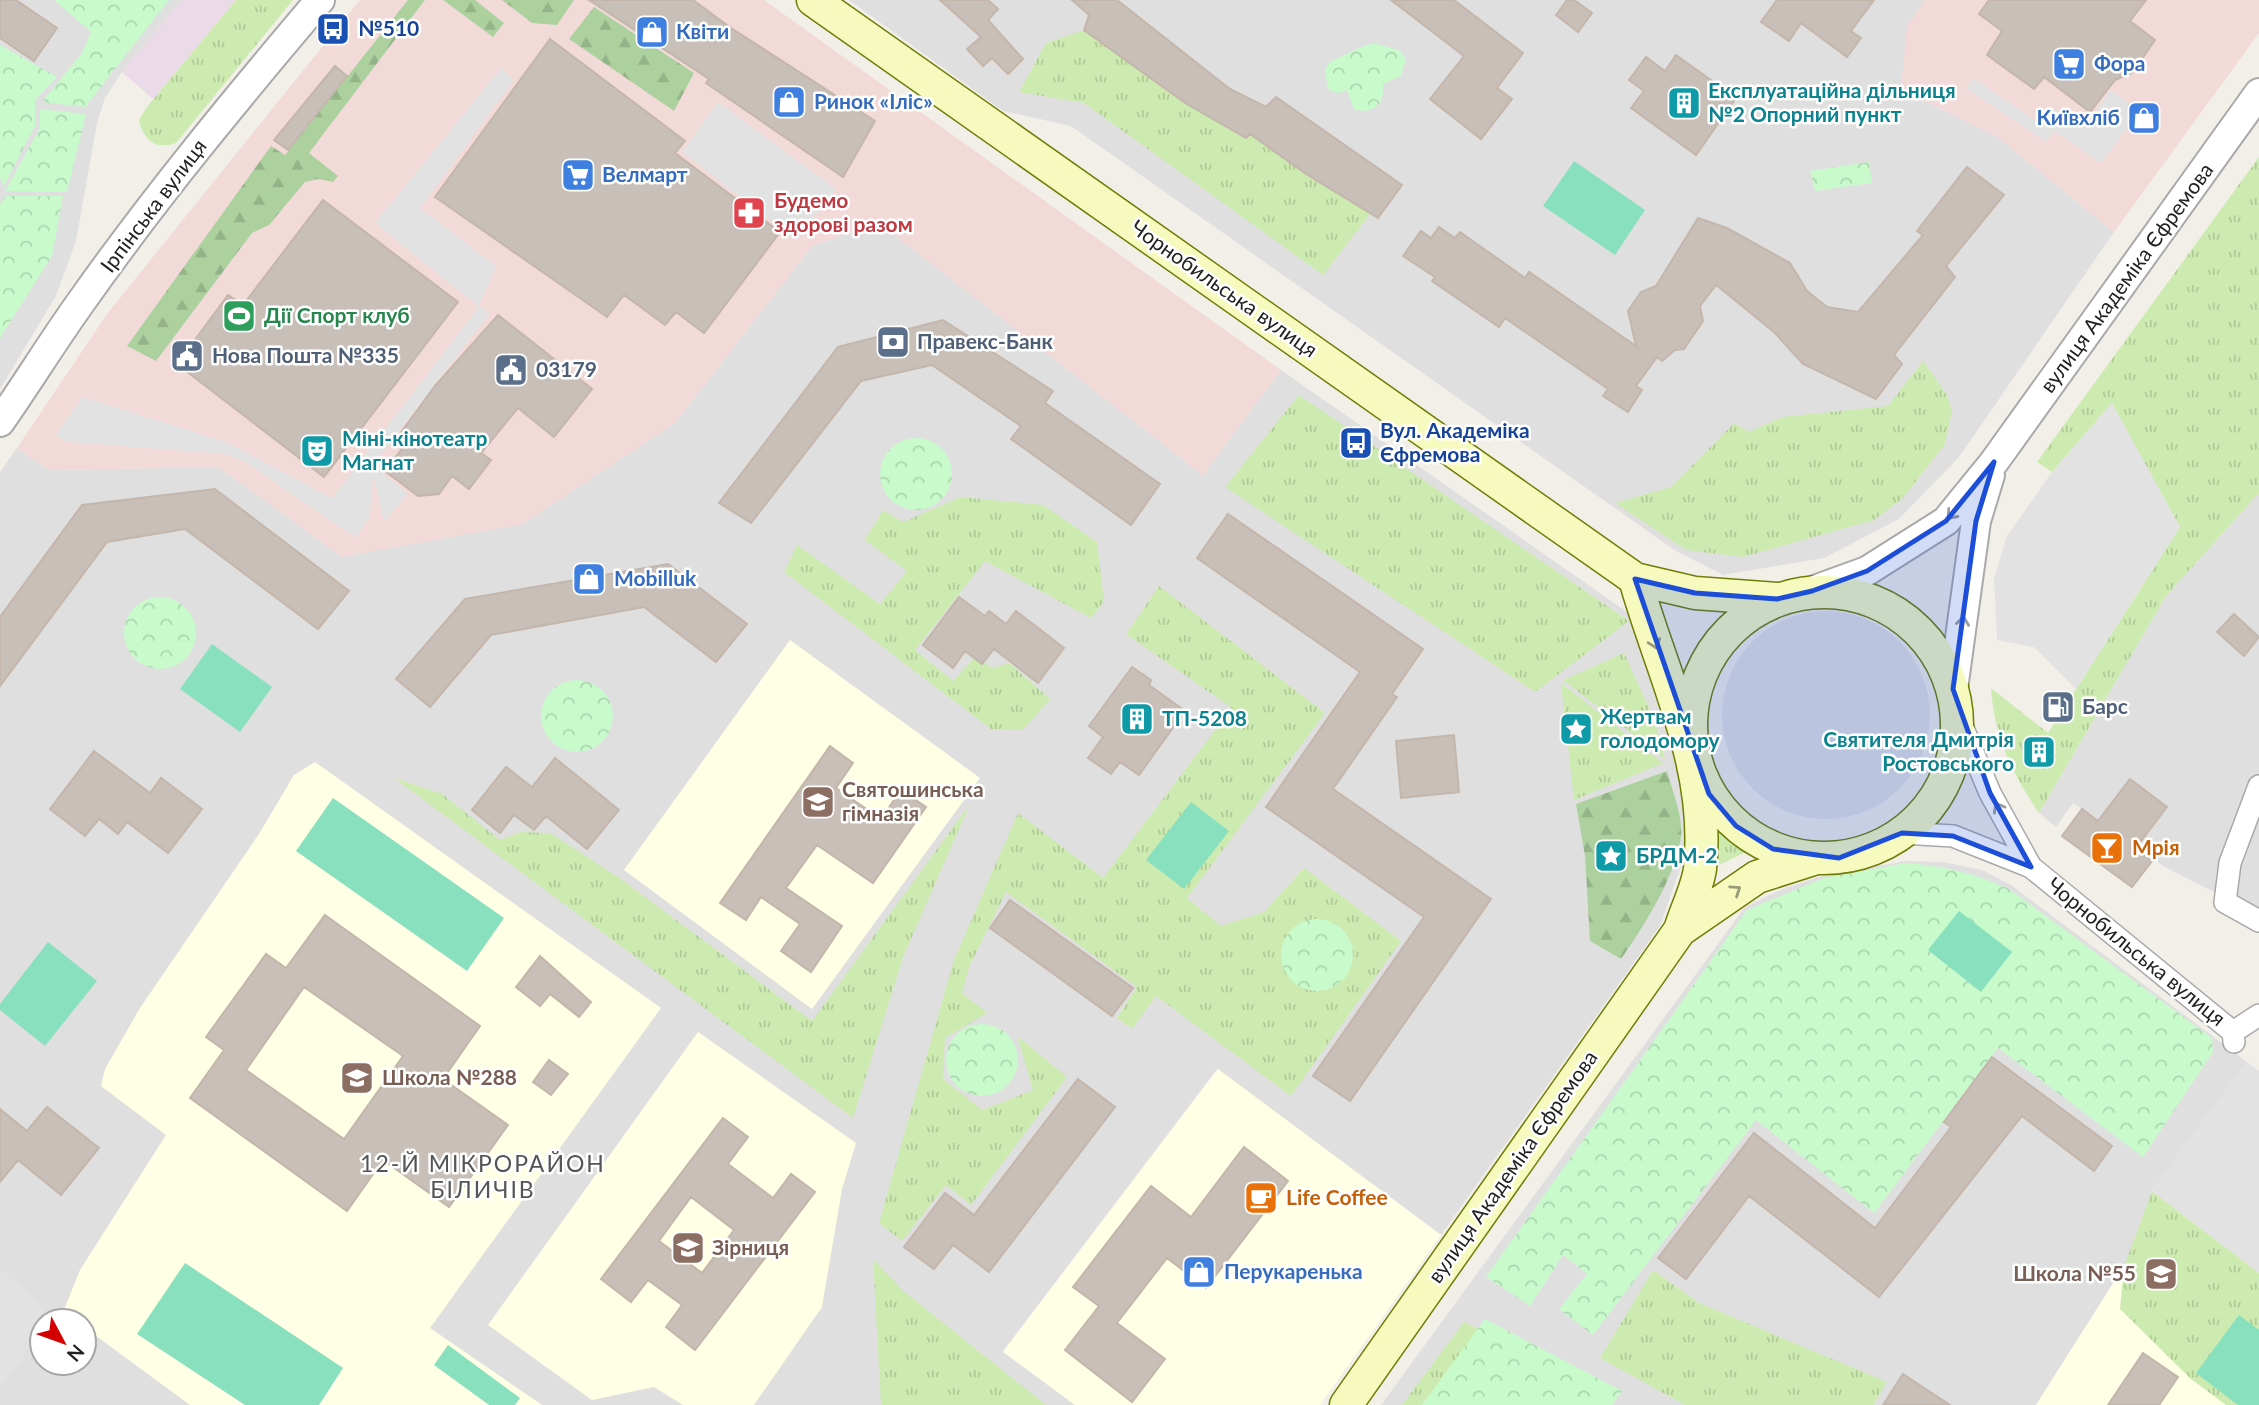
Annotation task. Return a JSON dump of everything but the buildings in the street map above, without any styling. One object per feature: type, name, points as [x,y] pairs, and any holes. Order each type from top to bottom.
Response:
[{"type":"main road","name":"Чорнобильська вулиця","points":[[813,0],[1635,579],[1695,593],[1777,599]]},
{"type":"main road","points":[[1635,579],[1693,754],[1709,793],[1736,826],[1773,849],[1815,858],[1863,853],[1902,833],[1934,801],[1947,777],[1953,759],[1955,701],[1936,651],[1909,621],[1873,600],[1832,591],[1812,591],[1777,599],[1744,618],[1717,645],[1699,678],[1690,716],[1693,754]]},
{"type":"main road","name":"вулиця Академіка Єфремова","points":[[1346,1405],[1680,930],[1700,871],[1701,813],[1693,754]]},
{"type":"main road","name":"вулиця Академіка Єфремова","points":[[1680,930],[1757,877],[1815,858]]},
{"type":"street","name":"Ірпінська вулиця","points":[[0,422],[146,215],[235,100],[320,0]]},
{"type":"street","name":"вулиця Академіка Єфремова","points":[[1812,591],[1867,571],[1946,521],[1994,462],[2259,93]]},
{"type":"street","name":"вулиця Академіка Єфремова","points":[[1955,701],[1976,521],[1994,462]]},
{"type":"street","name":"Чорнобильська вулиця","points":[[1955,701],[1990,793],[2031,867]]},
{"type":"street","points":[[2259,786],[2230,863],[2225,902],[2259,921]]},
{"type":"street","name":"Чорнобильська вулиця","points":[[1902,833],[1952,836],[2031,867],[2233,1037],[2259,1015]]},
{"type":"highlighted area","points":[[1994,462],[1976,521],[1953,689],[1990,793],[2031,867],[1953,836],[1902,833],[1839,858],[1773,849],[1736,826],[1709,794],[1635,579],[1695,593],[1777,599],[1812,591],[1867,571],[1946,521]]},
{"type":"shaded area","points":[[0,0],[182,0],[122,72],[105,98],[97,123],[76,241],[56,296],[0,389]]},
{"type":"shaded area","points":[[182,0],[236,0],[153,99],[122,72]]},
{"type":"shaded area","points":[[360,0],[764,0],[1281,370],[1203,475],[879,223],[812,246],[675,423],[523,524],[342,557],[219,467],[49,470],[17,448],[107,314]]},
{"type":"shaded area","points":[[849,0],[1926,0],[1901,89],[1996,136],[2114,232],[1959,457],[1899,519],[1824,558],[1723,575],[1676,551],[1071,126],[1003,111]]},
{"type":"shaded area","points":[[1925,0],[2259,0],[2259,33],[2114,232],[1996,136],[1901,89],[1907,26]]},
{"type":"shaded area","points":[[501,68],[514,80],[420,208],[496,266],[479,306],[490,313],[373,465],[408,494],[384,522],[373,474],[370,516],[356,538],[245,462],[224,454],[68,442],[55,435],[83,397],[226,442],[332,498],[479,307],[375,223]]},
{"type":"shaded area","points":[[1973,78],[2041,124],[2052,107],[2085,129],[2110,90],[2140,111],[2101,163],[2054,131],[2046,142],[1966,88]]},
{"type":"shaded area","points":[[718,102],[836,189],[796,241],[682,152]]},
{"type":"shaded area","points":[[880,223],[1203,475],[1281,370],[1627,612],[1647,649],[1685,778],[1689,843],[1660,926],[1441,1235],[1217,1069],[1003,1351],[1075,1405],[0,1405],[0,472],[17,448],[49,470],[219,467],[342,557],[675,423],[812,246]]},
{"type":"shaded area","points":[[2112,403],[2180,527],[2076,689],[2034,647],[1997,640],[1994,578],[2007,536],[2052,472]]},
{"type":"shaded area","points":[[2259,493],[2259,915],[2165,867],[2073,803],[2056,827],[2039,813],[2166,596]]},
{"type":"shaded area","points":[[1826,611],[1866,619],[1900,641],[1922,675],[1930,715],[1922,755],[1900,789],[1866,811],[1826,819],[1786,811],[1752,789],[1730,755],[1722,715],[1730,675],[1752,641],[1786,619]]},
{"type":"shaded area","name":"Святошинська гімназія","points":[[790,640],[980,778],[812,1009],[624,870]]},
{"type":"shaded area","name":"Школа №288","points":[[315,762],[661,1008],[430,1328],[542,1405],[190,1405],[98,1337],[98,1307],[65,1307],[80,1270],[166,1135],[101,1086],[105,1069],[140,1008],[259,834],[294,775]]},
{"type":"shaded area","points":[[1906,861],[1943,862],[1982,870],[2011,885],[2247,1062],[2152,1191],[2147,1230],[2036,1405],[1381,1405],[1745,907],[1780,890],[1821,876]]},
{"type":"shaded area","name":"Зірниця","points":[[698,1032],[856,1143],[842,1189],[822,1307],[754,1405],[683,1405],[654,1387],[592,1400],[488,1325]]},
{"type":"shaded area","points":[[2247,1062],[2259,1071],[2259,1273],[2152,1191]]},
{"type":"shaded area","points":[[1218,1069],[1441,1235],[1320,1405],[1075,1405],[1003,1352]]},
{"type":"shaded area","name":"Школа №55","points":[[2147,1230],[2259,1405],[2036,1405]]},
{"type":"shaded area","points":[[0,1270],[38,1300],[41,1307],[28,1307],[28,1350],[0,1387]]},
{"type":"green space","points":[[54,0],[169,0],[85,107],[42,102],[82,53],[91,32]]},
{"type":"green space","points":[[236,0],[293,0],[176,143],[162,145],[152,142],[144,133],[139,120],[146,108]]},
{"type":"green space","points":[[408,0],[425,0],[309,153],[338,176],[333,182],[318,179],[305,182],[269,225],[252,233],[156,361],[127,346],[271,146],[285,155]]},
{"type":"green space","points":[[443,0],[475,0],[504,23],[493,37]]},
{"type":"green space","points":[[502,0],[574,0],[557,25],[532,23]]},
{"type":"green space","points":[[594,7],[694,73],[674,111],[569,39]]},
{"type":"green space","points":[[1084,30],[1160,85],[1245,138],[1249,134],[1370,214],[1323,275],[1084,103],[1019,92],[1046,43]]},
{"type":"green space","points":[[1374,43],[1400,51],[1406,59],[1401,76],[1383,84],[1382,97],[1377,106],[1367,110],[1354,109],[1347,90],[1338,93],[1329,90],[1326,69],[1335,59]]},
{"type":"green space","points":[[0,45],[57,77],[35,100],[35,126],[4,186],[0,178]]},
{"type":"green space","points":[[40,109],[86,114],[67,192],[5,191],[40,128]]},
{"type":"green space","points":[[2259,157],[2259,493],[2166,596],[2039,813],[2006,754],[1996,722],[1991,688],[2048,733],[2180,527],[2111,404],[2052,472],[2037,462]]},
{"type":"green space","points":[[1574,161],[1645,210],[1615,255],[1543,206]]},
{"type":"green space","points":[[1869,162],[1872,183],[1815,191],[1810,171]]},
{"type":"green space","points":[[6,196],[63,196],[52,256],[0,338],[0,204]]},
{"type":"green space","points":[[1923,361],[1947,395],[1952,411],[1945,444],[1903,498],[1874,520],[1743,557],[1686,550],[1615,503],[1671,487],[1734,423],[1749,432],[1782,417],[1888,406]]},
{"type":"green space","points":[[1299,395],[1629,621],[1535,692],[1225,487]]},
{"type":"green space","points":[[923,438],[942,448],[950,460],[950,488],[942,500],[930,508],[909,510],[890,500],[882,488],[880,467],[890,448],[902,440]]},
{"type":"green space","points":[[961,497],[1043,505],[1097,542],[1104,601],[1091,618],[985,561],[915,650],[953,681],[975,657],[993,668],[1009,663],[1050,699],[1023,730],[991,729],[784,572],[797,545],[880,604],[907,571],[865,540],[883,510],[903,522]]},
{"type":"green space","points":[[1159,586],[1325,713],[1187,898],[1221,926],[1264,912],[1304,868],[1401,941],[1291,1096],[1156,996],[1132,1029],[1117,1018],[1137,987],[1006,892],[969,967],[962,993],[987,1013],[945,1038],[943,1079],[982,1110],[1033,1090],[1017,1036],[1067,1077],[971,1205],[946,1185],[902,1241],[879,1223],[954,960],[1018,813],[1103,878],[1232,708],[1126,634]]},
{"type":"green space","points":[[167,597],[186,607],[194,619],[194,647],[186,659],[174,667],[153,669],[134,659],[126,647],[124,626],[134,607],[146,599]]},
{"type":"green space","points":[[212,644],[272,687],[240,732],[180,689]]},
{"type":"green space","points":[[1624,653],[1654,719],[1665,759],[1563,680]]},
{"type":"green space","points":[[584,680],[603,690],[611,702],[611,730],[603,742],[591,750],[570,752],[551,742],[543,730],[541,709],[551,690],[563,682]]},
{"type":"green space","points":[[1561,683],[1663,763],[1574,800]]},
{"type":"green space","points":[[1667,771],[1680,820],[1678,851],[1658,900],[1621,959],[1590,941],[1585,856],[1576,804]]},
{"type":"green space","points":[[394,778],[442,794],[500,840],[521,832],[550,833],[618,877],[812,1021],[970,804],[903,957],[853,1118]]},
{"type":"green space","points":[[333,798],[504,918],[467,971],[296,851]]},
{"type":"green space","points":[[1191,802],[1229,831],[1184,889],[1146,860]]},
{"type":"green space","points":[[1717,826],[1750,850],[1709,870]]},
{"type":"green space","points":[[1906,863],[1959,871],[2009,889],[2212,1038],[2213,1052],[2143,1157],[1998,1048],[1874,1213],[1756,1120],[1593,1335],[1559,1309],[1587,1274],[1563,1255],[1530,1306],[1486,1277],[1747,910],[1824,878]]},
{"type":"green space","points":[[1959,911],[2012,952],[1981,992],[1928,950]]},
{"type":"green space","points":[[1324,919],[1343,929],[1351,941],[1351,969],[1343,981],[1331,989],[1310,991],[1291,981],[1283,969],[1281,948],[1291,929],[1303,921]]},
{"type":"green space","points":[[48,942],[97,981],[45,1046],[0,1010],[0,1004]]},
{"type":"green space","points":[[989,1024],[1008,1034],[1016,1046],[1016,1074],[1008,1086],[996,1094],[975,1096],[956,1086],[948,1074],[946,1053],[956,1034],[968,1026]]},
{"type":"green space","points":[[2152,1191],[2259,1273],[2259,1405],[2226,1405],[2191,1379],[2120,1309],[2124,1267]]},
{"type":"green space","points":[[873,1259],[902,1290],[1046,1405],[881,1405]]},
{"type":"green space","points":[[185,1263],[343,1368],[319,1405],[245,1405],[137,1334]]},
{"type":"green space","points":[[1653,1270],[1699,1303],[1887,1382],[1873,1405],[1685,1405],[1600,1358]]},
{"type":"green space","points":[[2239,1315],[2259,1330],[2259,1405],[2238,1405],[2196,1373]]},
{"type":"green space","points":[[1485,1319],[1622,1391],[1612,1405],[1422,1405]]},
{"type":"green space","points":[[1464,1322],[1527,1353],[1526,1405],[1402,1405]]},
{"type":"green space","points":[[448,1345],[520,1398],[515,1405],[489,1405],[434,1365]]},
{"type":"place","name":"№510","points":[[333,29]]},
{"type":"place","name":"Квіти","points":[[652,32]]},
{"type":"place","name":"Фора","points":[[2069,64]]},
{"type":"place","name":"Ринок «Іліс»","points":[[789,102]]},
{"type":"place","name":"Експлуатаційна дільниця №2 Опорний пункт","points":[[1684,103]]},
{"type":"place","name":"Київхліб","points":[[2144,118]]},
{"type":"place","name":"Велмарт","points":[[578,175]]},
{"type":"place","name":"Будемо здорові разом","points":[[749,213]]},
{"type":"place","name":"Дії Спорт клуб","points":[[239,316]]},
{"type":"place","name":"Правекс-Банк","points":[[893,342]]},
{"type":"place","name":"Нова Пошта №335","points":[[187,356]]},
{"type":"place","name":"03179","points":[[511,370]]},
{"type":"place","name":"Вул. Академіка Єфремова","points":[[1356,443]]},
{"type":"place","name":"Міні-кінотеатр Магнат","points":[[317,451]]},
{"type":"place","name":"Mobilluk","points":[[589,579]]},
{"type":"place","name":"Барс","points":[[2058,707]]},
{"type":"place","name":"ТП-5208","points":[[1137,719]]},
{"type":"place","name":"Жертвам голодомору","points":[[1576,729]]},
{"type":"place","name":"Святителя Дмитрія Ростовського","points":[[2039,752]]},
{"type":"place","name":"Святошинська гімназія","points":[[818,802]]},
{"type":"place","name":"Мрія","points":[[2107,848]]},
{"type":"place","name":"БРДМ-2","points":[[1611,856]]},
{"type":"place","name":"Школа №288","points":[[357,1078]]},
{"type":"place","name":"Life Coffee","points":[[1261,1198]]},
{"type":"place","name":"Зірниця","points":[[688,1248]]},
{"type":"place","name":"Перукаренька","points":[[1199,1272]]},
{"type":"place","name":"Школа №55","points":[[2161,1274]]},
{"type":"district","name":"12-Й МІКРОРАЙОН БІЛИЧІВ","points":[[483,1177]]}]
